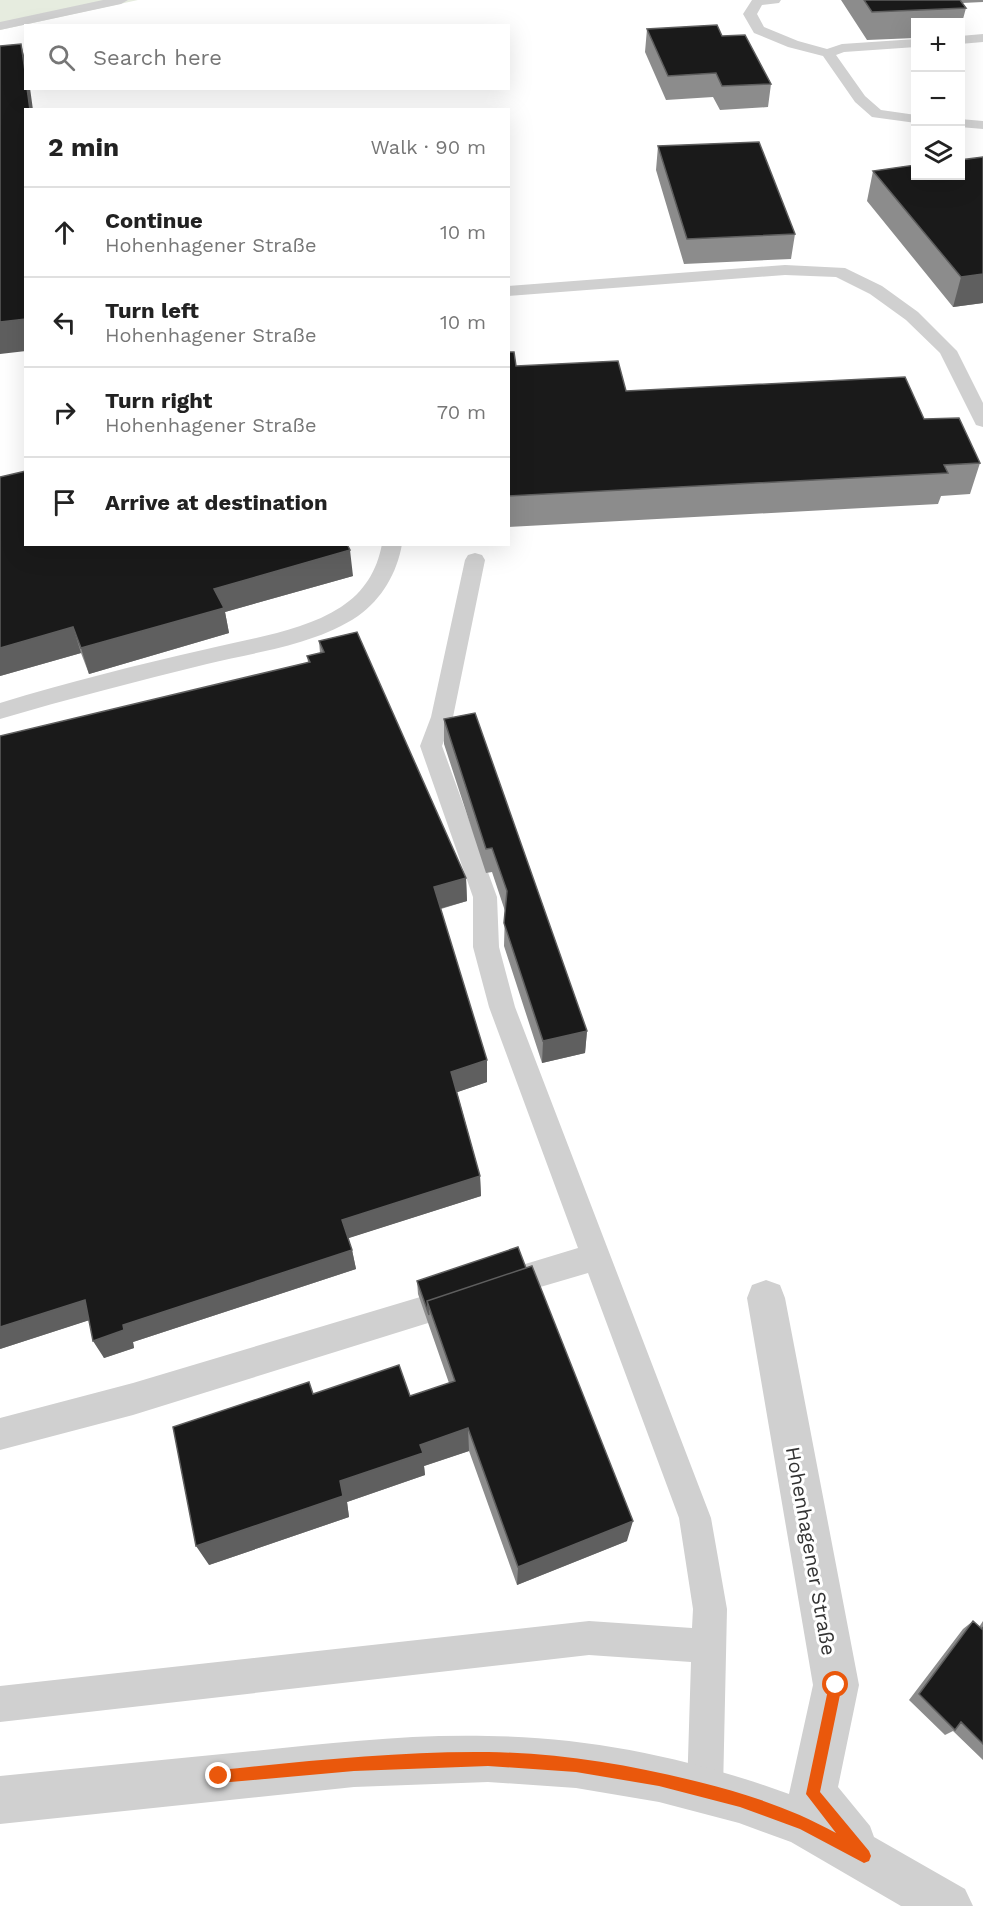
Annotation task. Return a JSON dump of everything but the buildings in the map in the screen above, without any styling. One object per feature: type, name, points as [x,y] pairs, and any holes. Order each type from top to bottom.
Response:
[{"type":"street","name":"Hohenhagener Straße","points":[[766,1298],[836,1685],[813,1794],[864,1856]]},
{"type":"street","name":"Hohenhagener Straße","points":[[0,1800],[354,1764],[488,1759],[576,1765],[659,1779],[740,1800],[804,1823],[948,1906]]},
{"type":"lane","points":[[0,26],[121,0]]},
{"type":"lane","points":[[774,0],[758,0],[750,14],[759,30],[793,44],[828,52],[842,48],[911,43]]},
{"type":"lane","points":[[965,40],[983,38]]},
{"type":"lane","points":[[828,52],[860,99],[877,114],[911,118]]},
{"type":"lane","points":[[965,123],[983,125]]},
{"type":"lane","points":[[510,291],[785,270],[839,272],[876,290],[912,316],[948,351],[983,421]]},
{"type":"lane","points":[[0,711],[54,694],[298,633],[339,618],[371,593],[391,560],[392,546]]},
{"type":"lane","points":[[475,560],[442,717],[431,746],[485,897],[486,947],[502,1007],[695,1518],[710,1609],[705,1791]]},
{"type":"lane","points":[[0,1434],[133,1399],[350,1332],[425,1312],[524,1276],[596,1257]]},
{"type":"lane","points":[[0,1704],[589,1638],[709,1646]]},
{"type":"shaded area","points":[[0,0],[138,0],[24,24],[0,30]]},
{"type":"route","points":[[219,1776],[354,1764],[488,1759],[576,1765],[659,1779],[740,1800],[804,1823],[864,1856],[813,1794],[836,1685]]}]
